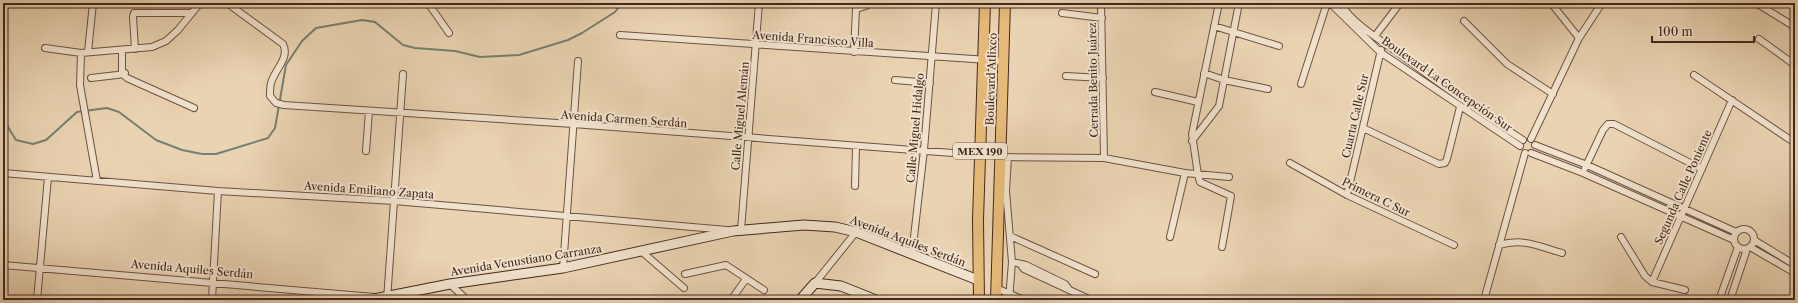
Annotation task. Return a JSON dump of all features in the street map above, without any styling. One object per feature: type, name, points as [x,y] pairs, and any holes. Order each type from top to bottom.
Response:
[{"type":"main road","name":"Boulevard Atlixco","points":[[979,300],[979,155],[985,3]]},
{"type":"main road","name":"Boulevard Atlixco","points":[[997,300],[996,288],[1004,172],[1003,62],[1005,3]]},
{"type":"main road","name":"Avenida Aquiles Serdán","points":[[737,230],[804,224],[835,227],[856,232],[978,280]]},
{"type":"main road","name":"Avenida Venustiano Carranza","points":[[369,300],[450,284],[563,268],[737,230]]},
{"type":"main road","points":[[800,300],[815,283],[841,286],[876,300]]},
{"type":"street","points":[[93,3],[84,53],[79,68],[82,101],[97,181]]},
{"type":"street","points":[[45,48],[84,53],[152,47],[166,41],[200,3]]},
{"type":"street","name":"Avenida Carmen Serdán","points":[[227,3],[283,44],[286,50],[284,58],[271,83],[270,96],[276,104],[284,106],[573,124],[979,155]]},
{"type":"street","points":[[428,3],[449,33]]},
{"type":"street","name":"Calle Miguel Alemán","points":[[737,230],[759,3]]},
{"type":"street","name":"Calle Miguel Hidalgo","points":[[912,254],[924,150],[936,3]]},
{"type":"street","name":"Cerrada Benito Juárez","points":[[1101,3],[1104,158]]},
{"type":"street","points":[[1219,3],[1198,102],[1192,141],[1198,175],[1202,184],[1230,196],[1222,247]]},
{"type":"street","points":[[1192,141],[1219,106],[1239,3]]},
{"type":"street","points":[[1301,84],[1327,3]]},
{"type":"street","name":"Boulevard La Concepción Sur","points":[[1330,3],[1380,52],[1520,146]]},
{"type":"street","name":"Boulevard La Concepción Sur","points":[[1340,3],[1344,10],[1383,43],[1464,107],[1523,140]]},
{"type":"street","points":[[1375,36],[1400,3]]},
{"type":"street","points":[[1552,3],[1579,38]]},
{"type":"street","points":[[1531,139],[1579,38],[1602,3]]},
{"type":"street","points":[[1756,3],[1795,27]]},
{"type":"street","points":[[854,52],[856,9],[866,6]]},
{"type":"street","points":[[135,49],[134,13],[192,13]]},
{"type":"street","points":[[1062,13],[1102,18]]},
{"type":"street","points":[[1464,21],[1507,64],[1553,94]]},
{"type":"street","points":[[1214,26],[1279,46]]},
{"type":"street","name":"Avenida Francisco Villa","points":[[620,36],[1003,62]]},
{"type":"street","points":[[1759,39],[1795,65]]},
{"type":"street","name":"Cuarta Calle Sur","points":[[1347,195],[1383,43]]},
{"type":"street","points":[[124,50],[125,75]]},
{"type":"street","points":[[563,268],[578,61]]},
{"type":"street","points":[[1204,73],[1224,80],[1268,89]]},
{"type":"street","points":[[384,298],[394,201],[403,74]]},
{"type":"street","points":[[91,78],[125,75],[194,108]]},
{"type":"street","points":[[1694,75],[1795,144]]},
{"type":"street","points":[[1066,76],[1103,78]]},
{"type":"street","points":[[895,80],[930,83]]},
{"type":"street","points":[[1155,92],[1198,102]]},
{"type":"street","name":"Segunda Calle Poniente","points":[[1652,282],[1732,100]]},
{"type":"street","points":[[1364,128],[1439,164],[1444,163],[1448,159],[1464,107]]},
{"type":"street","points":[[366,151],[369,111]]},
{"type":"street","points":[[1583,173],[1603,130],[1608,124],[1614,124],[1702,169]]},
{"type":"street","points":[[1531,139],[1523,140],[1520,146],[1528,153],[1583,173],[1680,218],[1734,240],[1738,247],[1719,300]]},
{"type":"street","points":[[1531,139],[1535,145],[1587,166],[1736,232]]},
{"type":"street","points":[[1484,300],[1499,245],[1528,153],[1535,145]]},
{"type":"street","points":[[855,186],[856,146]]},
{"type":"street","points":[[1004,157],[1104,158],[1185,174],[1229,177]]},
{"type":"street","name":"Primera C Sur","points":[[1290,163],[1347,195],[1454,245]]},
{"type":"street","points":[[1004,172],[1012,262],[1009,297]]},
{"type":"street","name":"Avenida Emiliano Zapata","points":[[3,173],[218,191],[394,201],[737,230]]},
{"type":"street","points":[[1170,237],[1185,174]]},
{"type":"street","points":[[37,300],[48,177]]},
{"type":"street","points":[[212,300],[218,191]]},
{"type":"street","points":[[1730,300],[1748,248],[1754,240],[1753,234],[1748,230],[1742,229],[1736,232],[1734,240]]},
{"type":"street","points":[[815,283],[856,232]]},
{"type":"street","points":[[1010,236],[1095,274]]},
{"type":"street","points":[[1621,237],[1645,276],[1652,282],[1685,290]]},
{"type":"street","points":[[1754,240],[1795,264]]},
{"type":"street","points":[[1499,245],[1512,241],[1520,241],[1562,253]]},
{"type":"street","points":[[1738,247],[1748,248],[1795,273]]},
{"type":"street","points":[[641,251],[684,288]]},
{"type":"street","points":[[1012,262],[1026,265],[1065,284],[1068,288],[1091,300]]},
{"type":"street","name":"Avenida Aquiles Serdán","points":[[3,265],[384,298]]},
{"type":"street","points":[[685,274],[726,265],[764,290]]},
{"type":"street","points":[[731,300],[746,278]]},
{"type":"street","points":[[450,284],[467,300]]},
{"type":"street","points":[[996,288],[1009,297],[1024,300]]},
{"type":"waterway","points":[[3,115],[16,140],[33,144],[46,140],[77,112],[107,108],[119,112],[156,140],[182,150],[202,154],[216,154],[268,138],[275,128],[286,65],[302,41],[316,28],[362,20],[375,22],[403,45],[415,48],[455,51],[480,57],[519,55],[568,40],[582,33],[615,12],[622,3]]}]
